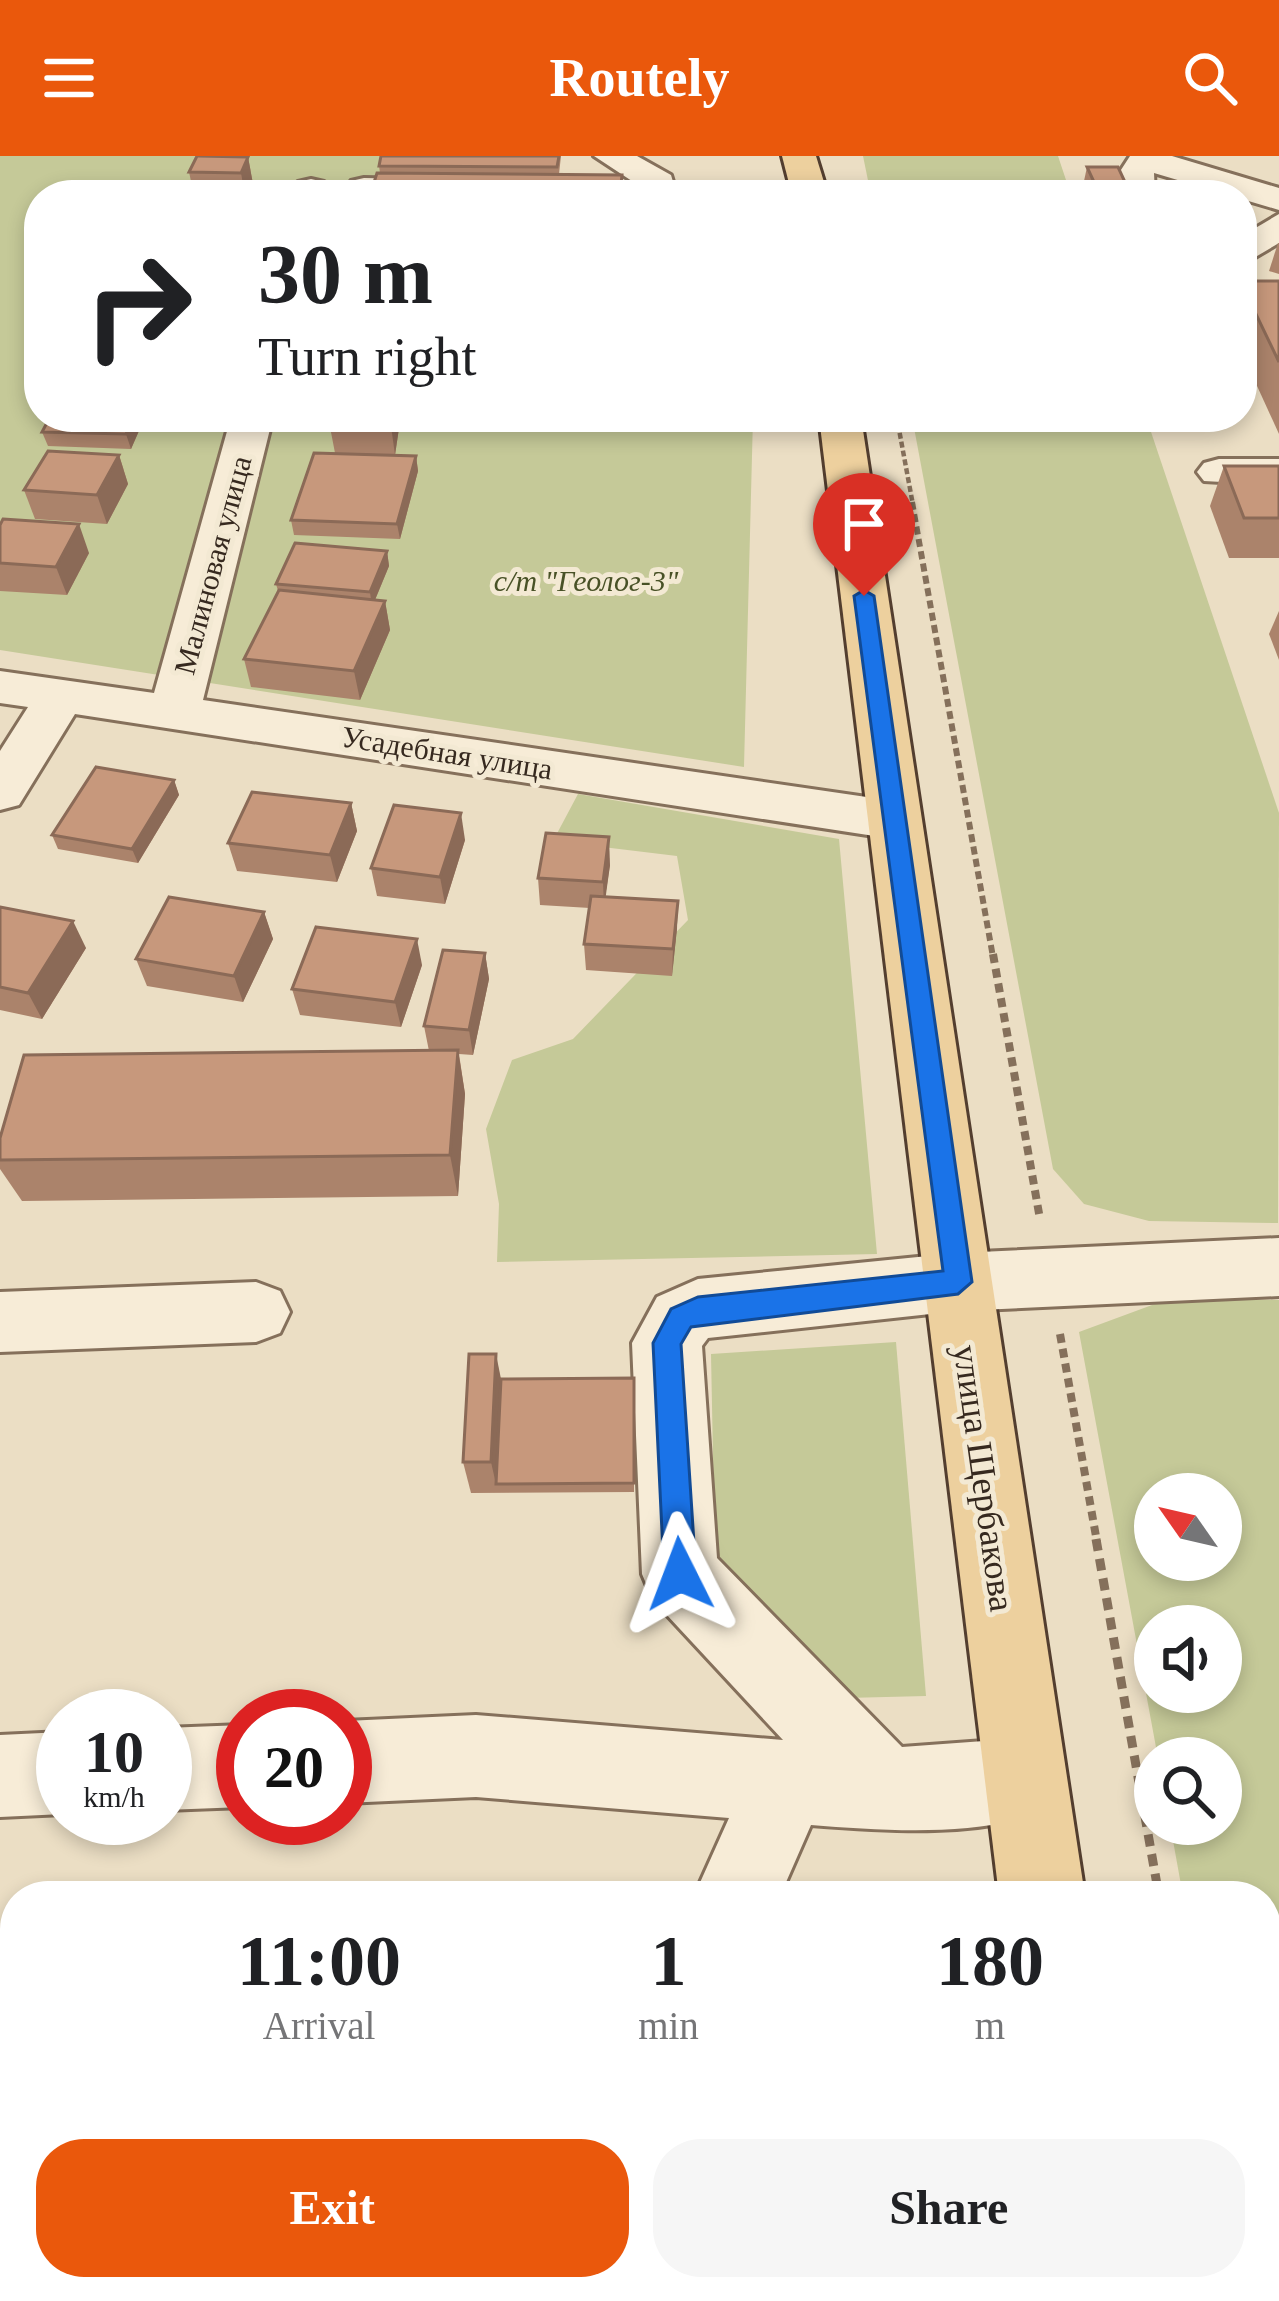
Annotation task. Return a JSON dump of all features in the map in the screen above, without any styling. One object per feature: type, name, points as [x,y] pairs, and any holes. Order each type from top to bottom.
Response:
[{"type":"main road","name":"улица Щербакова","points":[[842,432],[1040,1881]]},
{"type":"street","points":[[611,156],[655,180]]},
{"type":"street","points":[[1136,180],[1145,159],[1215,180]]},
{"type":"street","points":[[1257,256],[1279,225]]},
{"type":"street","name":"Малиновая улица","points":[[174,712],[248,432]]},
{"type":"street","points":[[1219,472],[1279,472]]},
{"type":"street","name":"Усадебная улица","points":[[0,687],[894,820]]},
{"type":"street","points":[[0,792],[60,698]]},
{"type":"street","points":[[886,1790],[680,1574],[667,1343],[681,1318],[698,1309],[958,1282],[1279,1267]]},
{"type":"street","points":[[0,1322],[256,1312]]},
{"type":"street","points":[[372,1761],[476,1756],[886,1790],[1026,1779]]},
{"type":"street","points":[[0,1775],[36,1774]]},
{"type":"street","points":[[744,1881],[788,1782]]},
{"type":"path","points":[[899,432],[1157,1881]]},
{"type":"green space","name":"с/т \"Геолог-3\"","points":[[0,156],[390,156],[397,180],[24,180],[24,432],[753,432],[744,767],[0,650]]},
{"type":"green space","points":[[863,156],[1058,156],[1066,180],[868,180]]},
{"type":"green space","points":[[915,432],[1151,432],[1279,813],[1278,1223],[1149,1221],[1084,1204],[1053,1169]]},
{"type":"green space","points":[[578,794],[839,839],[877,1254],[497,1262],[499,1204],[486,1129],[512,1060],[573,1039],[688,920],[677,856],[553,841]]},
{"type":"green space","points":[[1171,1298],[1279,1300],[1279,1881],[1180,1881],[1174,1845],[1242,1845],[1242,1737],[1154,1737],[1150,1713],[1242,1713],[1242,1605],[1134,1605],[1134,1629],[1079,1332]]},
{"type":"green space","points":[[896,1342],[926,1696],[846,1698],[715,1560],[711,1354]]},
{"type":"building","points":[[197,156],[248,157],[241,173],[189,172]]},
{"type":"building","points":[[381,156],[559,156],[557,167],[379,166]]},
{"type":"building","points":[[1087,167],[1118,167],[1124,180],[1093,180]]},
{"type":"building","points":[[377,173],[622,175],[622,180],[375,180]]},
{"type":"building","points":[[1257,281],[1279,281],[1279,362],[1257,316]]},
{"type":"building","points":[[48,451],[119,455],[97,495],[24,490]]},
{"type":"building","points":[[314,453],[416,456],[397,524],[291,520]]},
{"type":"building","points":[[1224,466],[1279,466],[1279,518],[1244,518]]},
{"type":"building","points":[[3,519],[79,524],[56,567],[0,563]]},
{"type":"building","points":[[295,543],[387,551],[370,592],[276,584]]},
{"type":"building","points":[[279,590],[385,601],[354,671],[244,659]]},
{"type":"building","points":[[96,767],[174,780],[132,849],[52,835]]},
{"type":"building","points":[[252,792],[351,803],[330,855],[228,843]]},
{"type":"building","points":[[394,805],[461,813],[440,877],[371,868]]},
{"type":"building","points":[[546,833],[609,837],[603,882],[538,878]]},
{"type":"building","points":[[591,896],[678,901],[673,949],[584,944]]},
{"type":"building","points":[[169,897],[264,912],[234,976],[136,959]]},
{"type":"building","points":[[0,907],[73,921],[28,993],[0,987]]},
{"type":"building","points":[[316,927],[417,939],[395,1002],[292,989]]},
{"type":"building","points":[[443,950],[485,953],[469,1030],[424,1026]]},
{"type":"building","points":[[458,1050],[450,1155],[0,1160],[0,1138],[24,1055]]},
{"type":"building","points":[[469,1354],[496,1354],[491,1462],[463,1462]]},
{"type":"building","points":[[634,1378],[634,1483],[496,1484],[501,1379]]},
{"type":"route","points":[[680,1574],[667,1343],[681,1318],[698,1309],[958,1282],[864,596]]}]
